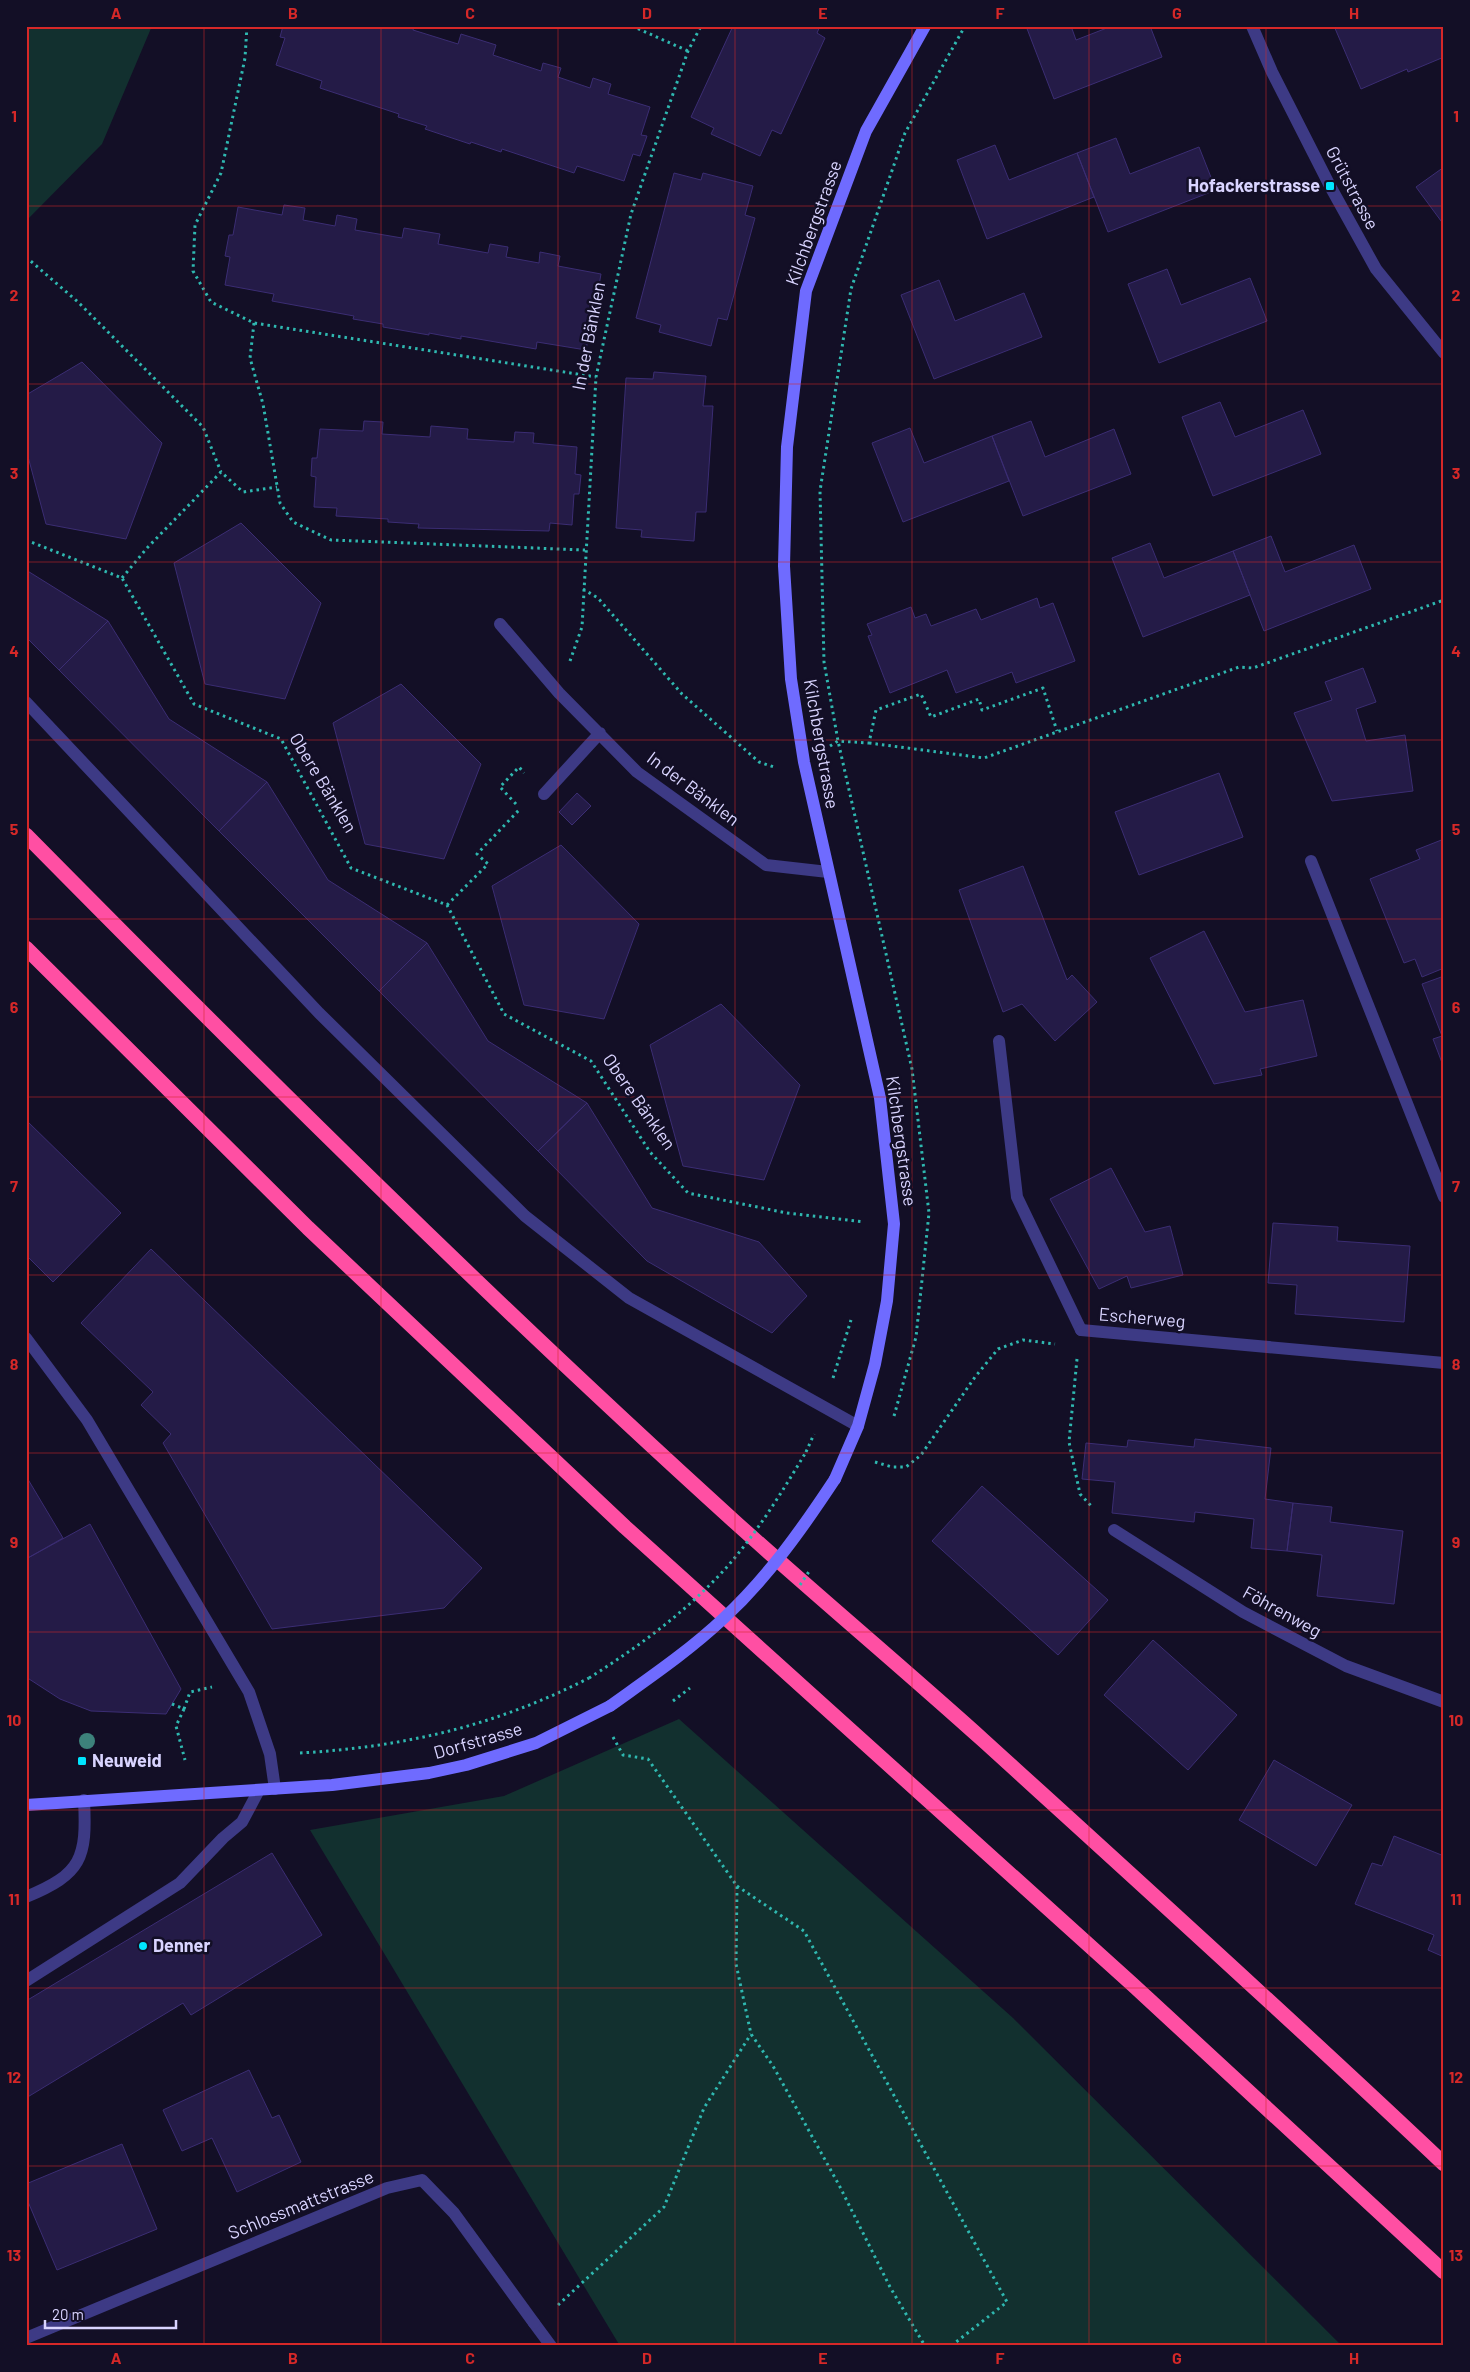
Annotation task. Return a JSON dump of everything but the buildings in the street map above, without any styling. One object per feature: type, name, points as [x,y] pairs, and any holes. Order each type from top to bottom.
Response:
[{"type":"highway","points":[[26,836],[312,1122],[561,1360],[736,1522],[978,1736],[1444,2164]]},
{"type":"highway","points":[[26,948],[308,1228],[625,1527],[1132,1984],[1444,2272]]},
{"type":"street","name":"Kilchbergstrasse","points":[[835,1479],[858,1426],[875,1364],[887,1301],[894,1224],[880,1098],[804,762],[791,679],[784,566],[786,447],[806,291],[866,131],[925,26]]},
{"type":"street","name":"Grütstrasse","points":[[1252,26],[1272,72],[1325,178],[1376,269],[1444,353]]},
{"type":"street","name":"In der Bänklen","points":[[500,624],[559,693],[637,772],[766,864],[828,872]]},
{"type":"street","points":[[26,702],[319,1013],[525,1216],[629,1298],[858,1426]]},
{"type":"street","points":[[544,794],[600,733]]},
{"type":"street","points":[[1311,861],[1444,1197]]},
{"type":"street","name":"Escherweg","points":[[999,1041],[1017,1196],[1081,1330],[1444,1363]]},
{"type":"street","points":[[26,1338],[87,1420],[249,1692],[270,1754],[275,1789]]},
{"type":"street","name":"Dorfstrasse","points":[[26,1805],[382,1780],[466,1765],[536,1742],[610,1706],[688,1649],[724,1618],[766,1575],[803,1529],[835,1479]]},
{"type":"street","name":"Föhrenweg","points":[[1114,1530],[1244,1612],[1346,1666],[1444,1702]]},
{"type":"street","points":[[26,1980],[180,1884],[223,1838],[242,1822],[259,1790]]},
{"type":"street","points":[[26,1897],[68,1874],[82,1854],[85,1829],[84,1800]]},
{"type":"street","name":"Schlossmattstrasse","points":[[26,2338],[387,2188],[422,2180],[454,2213],[534,2323]]},
{"type":"street","points":[[534,2323],[551,2346]]},
{"type":"path","points":[[247,26],[245,58],[221,173],[195,225],[193,270],[211,302],[254,323],[596,377]]},
{"type":"path","points":[[632,26],[688,51]]},
{"type":"path","name":"In der Bänklen","points":[[559,693],[582,627],[596,377],[631,214],[688,51],[701,26]]},
{"type":"path","points":[[894,1417],[916,1337],[929,1213],[912,1069],[838,741],[824,662],[820,491],[851,288],[904,133],[965,26]]},
{"type":"path","points":[[26,257],[84,309],[203,427],[221,472],[243,492],[277,487]]},
{"type":"path","points":[[254,323],[250,358],[262,404],[280,503],[293,522],[331,540],[585,550]]},
{"type":"path","points":[[26,540],[122,578],[147,548],[221,472]]},
{"type":"path","name":"Obere Bänklen","points":[[122,578],[194,704],[281,739],[352,868],[447,905],[504,1014],[591,1061],[650,1152],[688,1193],[787,1213],[894,1224]]},
{"type":"path","points":[[583,589],[598,598],[682,694],[759,762],[778,768],[804,762],[838,741],[870,743],[984,758],[1239,667],[1253,668],[1444,600]]},
{"type":"path","points":[[870,743],[876,710],[921,694],[931,717],[979,699],[982,710],[1043,688],[1058,732]]},
{"type":"path","points":[[447,905],[488,864],[478,854],[520,808],[500,787],[519,767],[525,773],[530,767]]},
{"type":"path","points":[[1081,1330],[1069,1442],[1080,1494],[1114,1530]]},
{"type":"path","points":[[875,1462],[892,1467],[906,1467],[921,1456],[975,1377],[998,1349],[1023,1340],[1078,1347]]},
{"type":"path","points":[[270,1754],[350,1750],[431,1737],[513,1713],[588,1678],[627,1654],[666,1624],[726,1567],[765,1517],[806,1452]]},
{"type":"path","points":[[871,1471],[878,1453]]},
{"type":"path","points":[[185,1760],[176,1726],[190,1692],[242,1681]]},
{"type":"path","points":[[172,1704],[184,1709]]},
{"type":"path","points":[[610,1706],[614,1738],[623,1755],[648,1759],[737,1886],[804,1931],[1007,2302],[951,2346]]},
{"type":"path","points":[[737,1886],[736,1964],[751,2034],[773,2066],[840,2185],[890,2286],[924,2346]]},
{"type":"path","points":[[534,2323],[549,2314],[664,2207],[704,2108],[751,2034]]},
{"type":"green space","points":[[26,26],[152,26],[102,144],[26,221]]},
{"type":"green space","points":[[679,1719],[1013,2018],[1342,2346],[620,2346],[310,1830],[504,1796]]},
{"type":"place","name":"Hofackerstrasse","points":[[1330,186]]},
{"type":"place","name":"Neuweid","points":[[82,1761]]},
{"type":"place","name":"Denner","points":[[143,1946]]}]
